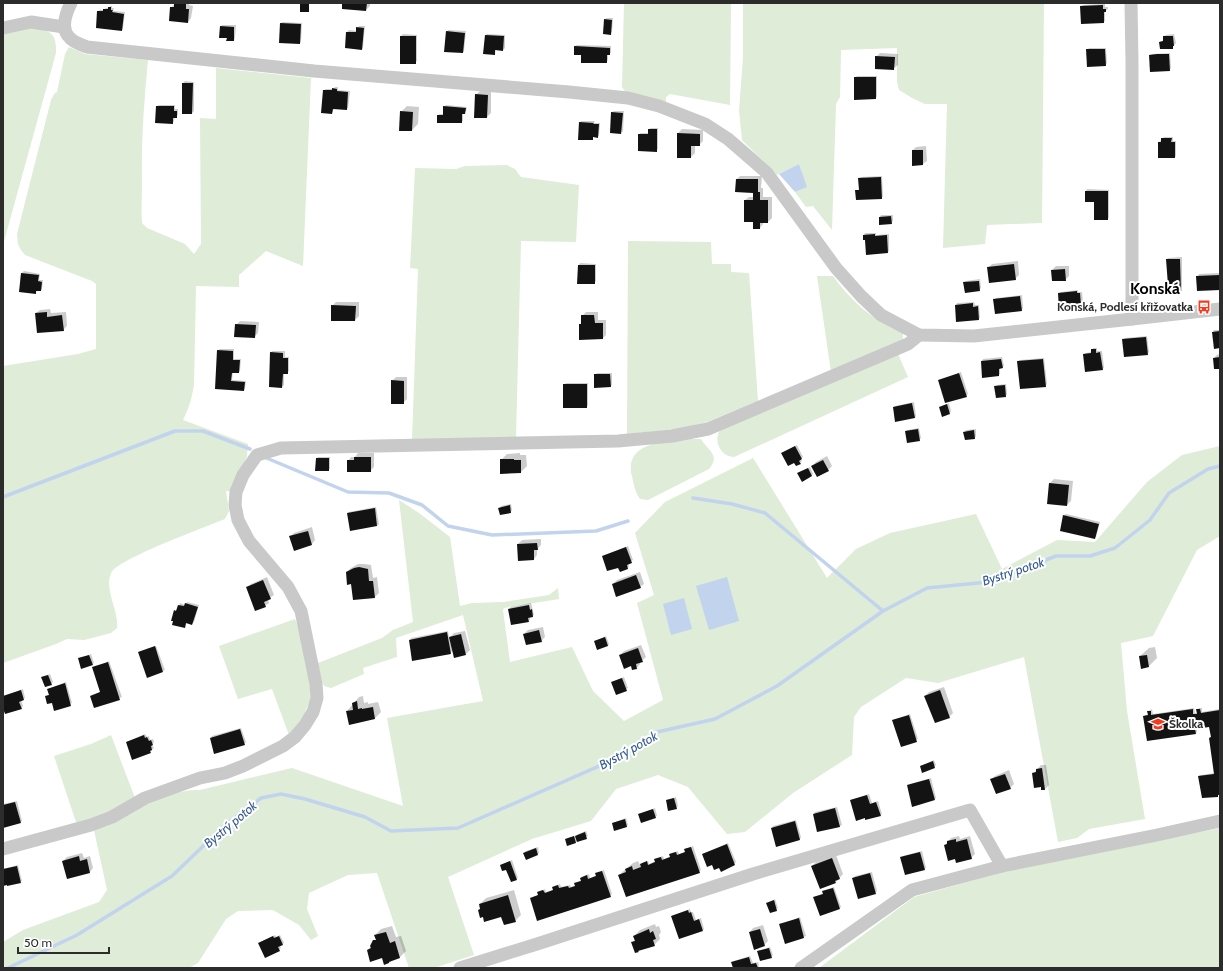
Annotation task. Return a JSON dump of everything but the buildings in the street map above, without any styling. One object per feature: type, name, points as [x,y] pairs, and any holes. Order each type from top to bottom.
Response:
[{"type":"street","points":[[71,3],[67,11],[64,27],[70,38],[87,47],[314,72],[628,98],[682,114],[705,124],[728,139],[767,173],[836,268],[861,296],[881,315],[919,335],[974,336],[1220,309]]},
{"type":"street","points":[[1130,3],[1132,62],[1132,319]]},
{"type":"street","points":[[3,28],[30,22],[64,27]]},
{"type":"street","points":[[3,849],[92,825],[112,817],[144,798],[200,778],[225,773],[243,766],[283,746],[295,737],[306,725],[313,712],[317,698],[316,684],[301,612],[288,587],[249,541],[238,520],[235,505],[236,492],[243,475],[257,455],[281,448],[618,441],[672,436],[708,429],[908,344],[919,335]]},
{"type":"street","points":[[460,968],[545,942],[753,874],[970,810],[1002,866]]},
{"type":"street","points":[[801,968],[912,890],[1002,866],[1220,821]]},
{"type":"green space","points":[[624,3],[731,3],[730,105],[670,94],[666,97],[666,103],[627,94],[622,87]]},
{"type":"green space","points":[[743,3],[1044,3],[1042,223],[987,225],[985,244],[943,248],[947,104],[925,104],[899,90],[897,82],[897,48],[841,50],[840,97],[836,104],[832,230],[813,206],[806,207],[795,192],[806,187],[799,164],[777,175],[742,140],[739,111],[743,58]]},
{"type":"green space","points":[[27,28],[50,33],[55,40],[56,53],[3,245],[3,34]]},
{"type":"green space","points":[[69,47],[85,54],[148,60],[142,137],[142,223],[147,228],[185,244],[194,254],[201,244],[200,118],[216,119],[216,68],[311,78],[303,266],[266,251],[239,275],[239,287],[196,286],[194,385],[190,403],[183,420],[248,444],[247,456],[231,491],[226,491],[229,511],[225,519],[145,552],[117,567],[111,573],[109,587],[116,614],[117,628],[111,633],[84,640],[67,639],[3,663],[3,366],[78,354],[96,349],[96,284],[92,281],[25,255],[18,244],[17,234],[51,100],[57,92],[65,54]]},
{"type":"green space","points":[[507,165],[515,169],[521,177],[579,185],[576,242],[521,241],[516,437],[412,441],[418,269],[410,268],[415,168],[456,169],[465,166]]},
{"type":"green space","points":[[628,241],[711,242],[712,264],[731,264],[731,272],[749,273],[758,401],[707,422],[686,428],[627,434]]},
{"type":"green space","points":[[817,276],[833,276],[847,294],[872,316],[882,323],[903,333],[903,340],[831,372]]},
{"type":"green space","points":[[898,354],[908,377],[734,457],[725,454],[720,448],[717,439],[720,430]]},
{"type":"green space","points":[[687,439],[701,439],[712,453],[714,460],[709,469],[648,500],[640,499],[632,476],[631,465],[634,456],[640,450],[657,443]]},
{"type":"green space","points":[[1220,446],[1220,536],[1197,550],[1153,636],[1121,643],[1127,711],[1145,819],[1089,829],[1077,838],[1058,842],[1024,657],[938,683],[906,678],[861,707],[854,717],[852,755],[793,793],[745,832],[727,834],[688,787],[658,775],[616,789],[591,821],[532,839],[448,877],[474,955],[434,968],[409,968],[377,873],[348,875],[309,893],[307,909],[318,936],[311,940],[299,925],[273,910],[238,911],[226,919],[198,963],[189,968],[3,968],[3,942],[23,930],[99,902],[107,890],[94,830],[160,798],[292,768],[403,806],[387,718],[483,701],[463,615],[396,638],[397,657],[363,668],[364,674],[331,688],[324,686],[318,663],[382,638],[393,630],[413,622],[399,500],[419,513],[450,537],[460,606],[472,603],[503,602],[549,595],[558,588],[559,599],[504,608],[503,610],[510,662],[572,647],[593,691],[624,721],[663,700],[637,603],[654,595],[635,533],[665,502],[753,458],[827,578],[856,549],[890,533],[976,514],[1002,569],[1057,540],[1095,542],[1147,482],[1182,455]]},
{"type":"green space","points":[[295,619],[302,637],[312,685],[310,700],[304,715],[289,735],[272,689],[238,699],[219,646]]},
{"type":"green space","points":[[111,735],[135,798],[120,807],[77,825],[54,756],[91,744]]},
{"type":"green space","points":[[1220,828],[1220,968],[819,968],[914,897],[1003,872],[1061,859]]},
{"type":"water","points":[[799,164],[807,187],[795,192],[779,174]]},
{"type":"water","points":[[727,577],[739,621],[709,630],[696,586]]},
{"type":"water","points":[[684,598],[692,629],[671,635],[663,604]]},
{"type":"waterway","points":[[3,497],[175,431],[203,431],[250,449]]},
{"type":"waterway","points":[[264,457],[348,492],[389,493],[422,505],[448,526],[492,535],[596,531],[628,521]]},
{"type":"waterway","name":"Bystrý potok","points":[[8,968],[77,935],[172,876],[223,827],[261,798],[281,794],[305,799],[365,817],[391,831],[458,828],[622,756],[657,732],[715,719],[777,686],[883,611],[927,588],[988,582],[1056,556],[1090,556],[1115,548],[1150,520],[1169,493],[1208,469],[1220,466]]},
{"type":"waterway","points":[[693,498],[732,504],[765,513],[883,611]]},
{"type":"place","name":"Konská, Podlesí křižovatka","points":[[1204,307]]},
{"type":"place","name":"Školka","points":[[1158,724]]},
{"type":"district","name":"Konská","points":[[1155,288]]}]
